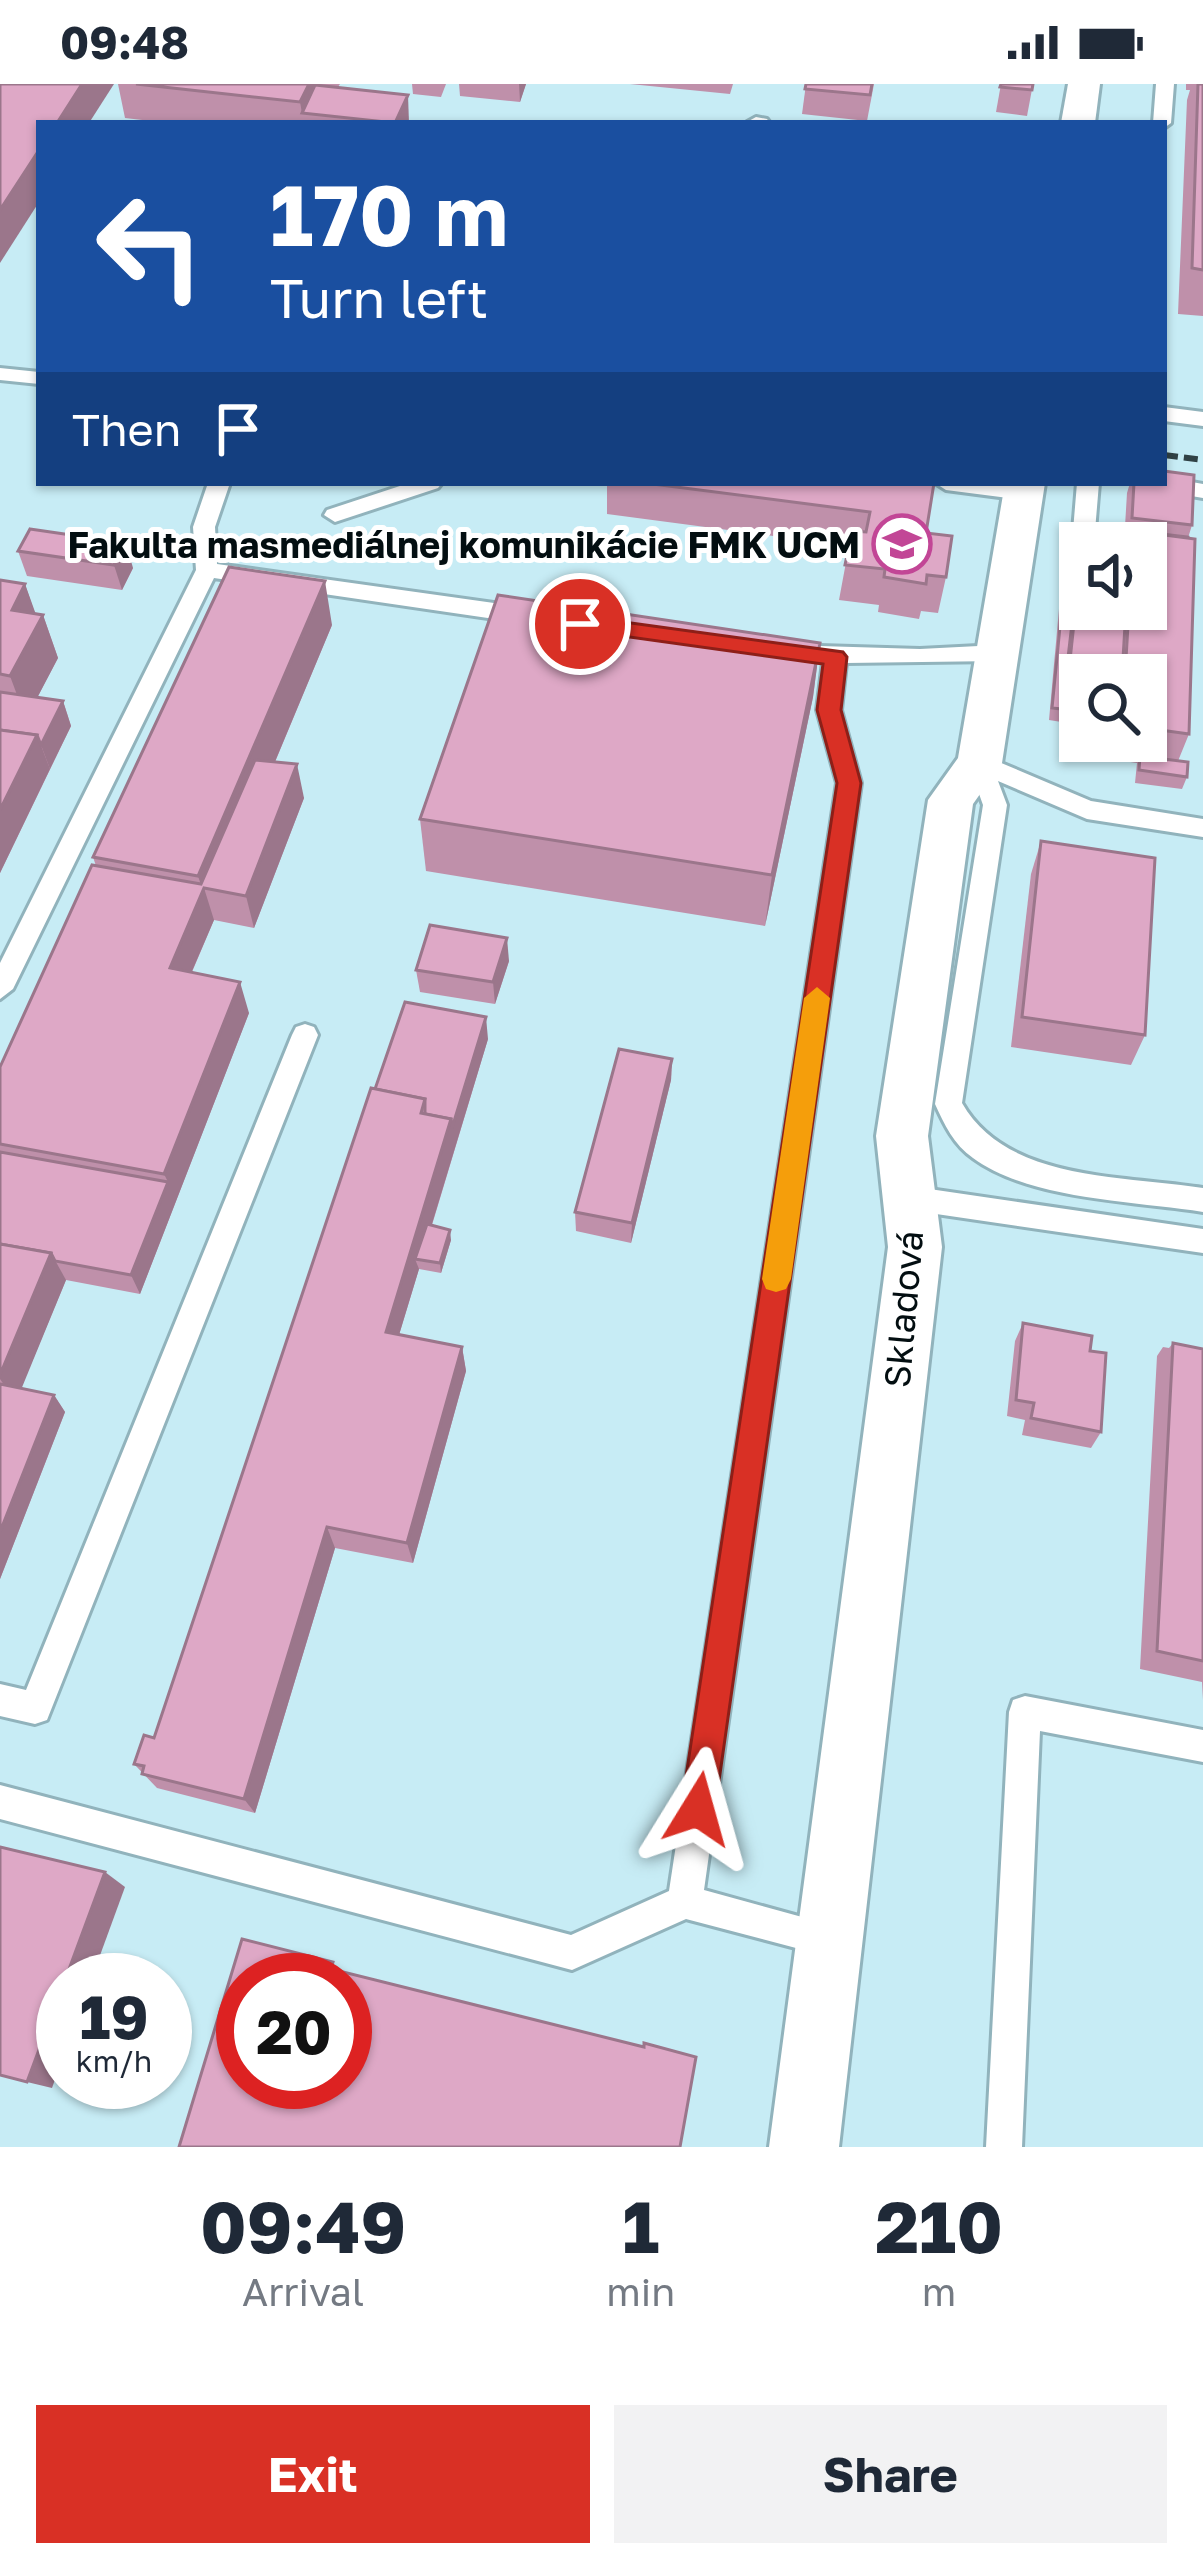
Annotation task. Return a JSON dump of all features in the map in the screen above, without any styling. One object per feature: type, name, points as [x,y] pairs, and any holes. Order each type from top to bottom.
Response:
[{"type":"street","points":[[1078,120],[1084,84]]},
{"type":"street","name":"Skladová","points":[[804,2147],[915,1247],[902,1136],[951,800],[980,763],[1024,488]]},
{"type":"lane","points":[[1162,120],[1165,84]]},
{"type":"lane","points":[[0,374],[36,378]]},
{"type":"lane","points":[[1167,414],[1203,419]]},
{"type":"lane","points":[[1167,485],[1203,491]]},
{"type":"lane","points":[[0,989],[207,570],[204,527],[218,486]]},
{"type":"lane","points":[[335,515],[422,486]]},
{"type":"lane","points":[[993,486],[1024,488]]},
{"type":"lane","points":[[1085,522],[1088,486]]},
{"type":"lane","points":[[207,570],[556,620]]},
{"type":"lane","points":[[766,651],[835,657],[998,653]]},
{"type":"lane","points":[[685,1902],[849,783],[829,710],[835,657]]},
{"type":"lane","points":[[980,763],[1087,810],[1203,828]]},
{"type":"lane","points":[[980,763],[995,805],[947,1104],[961,1130],[984,1153],[1021,1170],[1203,1200]]},
{"type":"lane","points":[[0,1700],[35,1708],[305,1035]]},
{"type":"lane","points":[[909,1198],[1203,1241]]},
{"type":"lane","points":[[1004,2147],[1025,1712],[1203,1746]]},
{"type":"lane","points":[[0,1802],[572,1953],[685,1902],[830,1940]]},
{"type":"building","points":[[0,84],[82,84],[59,120],[36,120],[36,155],[0,210]]},
{"type":"building","points":[[136,84],[309,84],[300,102]]},
{"type":"building","points":[[806,84],[872,84],[870,95],[805,89]]},
{"type":"building","points":[[1001,84],[1033,84],[1032,90]]},
{"type":"building","points":[[1198,84],[1203,84],[1203,270],[1192,268]]},
{"type":"building","points":[[315,85],[408,95],[396,120],[302,113]]},
{"type":"building","points":[[1167,471],[1194,475],[1192,525],[1132,518],[1134,486],[1167,486]]},
{"type":"building","points":[[668,486],[934,486],[926,533],[952,536],[946,577],[927,575],[926,584],[884,577],[885,569],[845,565],[852,531],[866,532],[870,512]]},
{"type":"building","points":[[30,529],[126,543],[114,565],[18,551]]},
{"type":"building","points":[[1167,535],[1195,539],[1189,734],[1167,731],[1167,654],[1126,654],[1128,630],[1167,630]]},
{"type":"building","points":[[229,567],[325,581],[198,876],[93,857]]},
{"type":"building","points":[[0,580],[25,584],[12,610],[43,615],[10,676],[0,674]]},
{"type":"building","points":[[498,595],[820,643],[772,875],[420,819]]},
{"type":"building","points":[[1060,630],[1071,630],[1068,654],[1059,654],[1059,709],[1052,708]]},
{"type":"building","points":[[1073,630],[1125,630],[1123,654],[1071,654]]},
{"type":"building","points":[[0,692],[63,701],[41,745],[37,735],[0,730]]},
{"type":"building","points":[[0,730],[37,735],[0,810]]},
{"type":"building","points":[[255,760],[297,764],[246,896],[204,888],[170,968],[240,982],[164,1174],[0,1144],[0,1067],[92,865],[201,884]]},
{"type":"building","points":[[1140,762],[1188,762],[1187,777],[1139,770]]},
{"type":"building","points":[[1041,841],[1155,858],[1145,1035],[1022,1017]]},
{"type":"building","points":[[430,925],[507,938],[493,982],[416,970]]},
{"type":"building","points":[[405,1002],[486,1017],[452,1128],[451,1119],[425,1114],[425,1099],[375,1089]]},
{"type":"building","points":[[619,1049],[672,1059],[632,1223],[575,1212]]},
{"type":"building","points":[[371,1088],[425,1099],[421,1113],[451,1119],[386,1332],[462,1347],[407,1543],[327,1527],[244,1799],[142,1774],[144,1766],[134,1764],[144,1735],[154,1738]]},
{"type":"building","points":[[0,1152],[168,1182],[131,1275],[55,1261],[51,1253],[0,1244]]},
{"type":"building","points":[[427,1224],[450,1230],[440,1263],[415,1259]]},
{"type":"building","points":[[0,1244],[51,1253],[0,1375]]},
{"type":"building","points":[[1023,1323],[1092,1336],[1090,1351],[1106,1353],[1101,1432],[1031,1418],[1034,1403],[1016,1400]]},
{"type":"building","points":[[1173,1343],[1203,1349],[1203,1661],[1157,1651]]},
{"type":"building","points":[[0,1384],[54,1395],[0,1532]]},
{"type":"building","points":[[0,1847],[105,1872],[75,1953],[36,1953],[36,2058],[27,2082],[0,2075]]},
{"type":"building","points":[[242,1939],[297,1953],[238,1953]]},
{"type":"building","points":[[372,1979],[696,2057],[680,2147],[179,2147],[216,2025],[216,2109],[372,2109]]},
{"type":"railway","points":[[1167,455],[1203,460]]},
{"type":"slow traffic","points":[[776,1279],[817,998]]},
{"type":"place","name":"Fakulta masmediálnej komunikácie FMK UCM","points":[[902,544]]},
{"type":"route","points":[[580,624],[835,657],[829,710],[849,783],[698,1809]]}]
